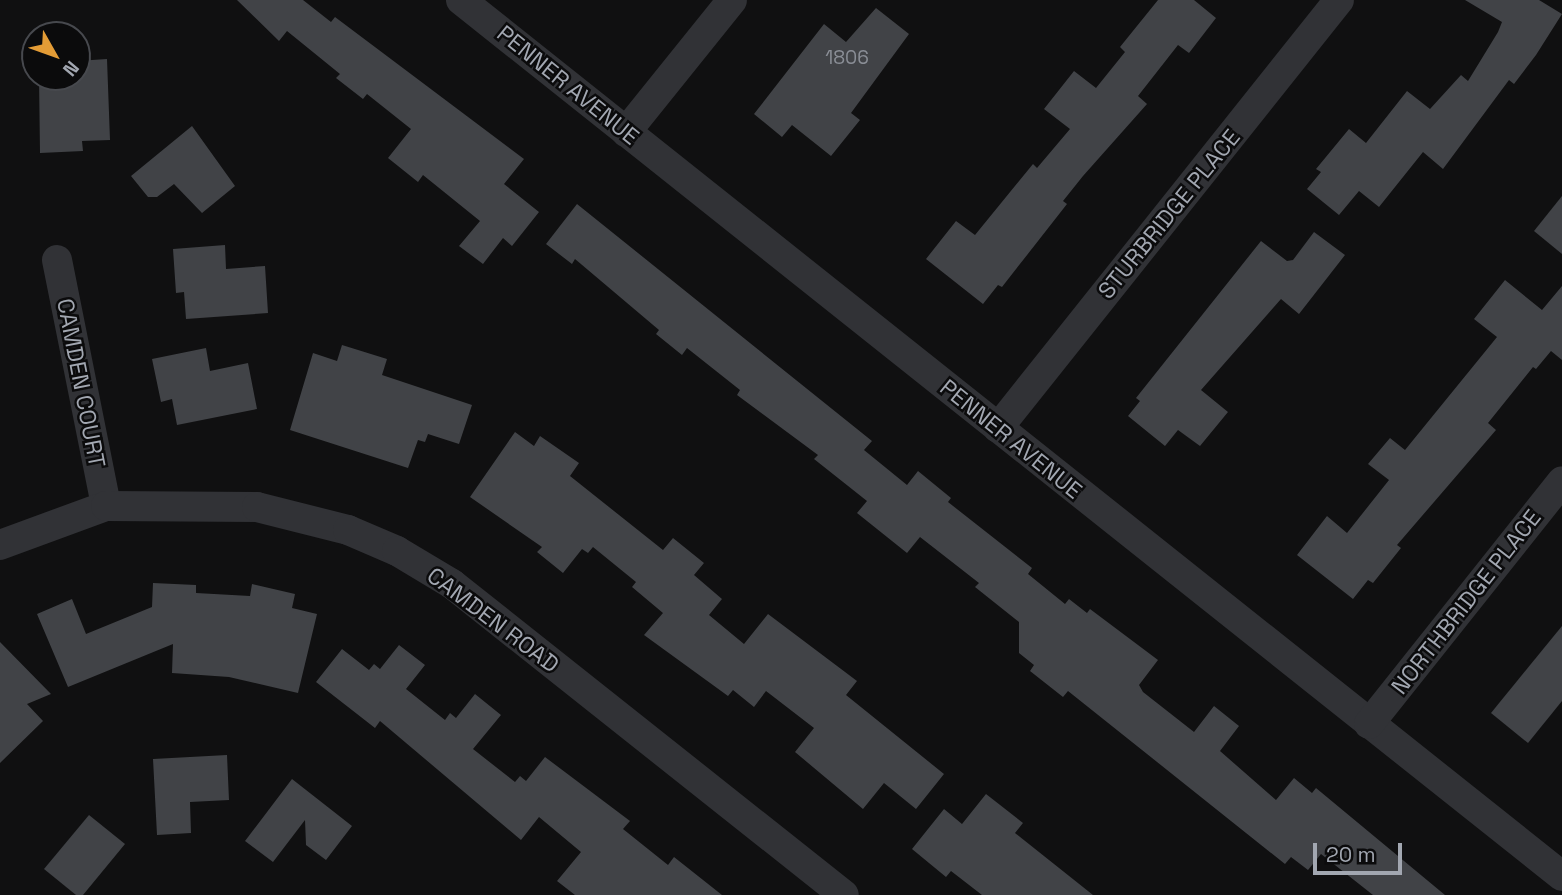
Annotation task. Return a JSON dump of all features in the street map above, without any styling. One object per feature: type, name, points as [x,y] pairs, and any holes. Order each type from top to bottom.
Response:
[{"type":"street","name":"PENNER AVENUE","points":[[461,0],[1562,877]]},
{"type":"street","points":[[626,132],[732,0]]},
{"type":"street","name":"STURBRIDGE PLACE","points":[[998,428],[1339,0]]},
{"type":"street","name":"CAMDEN COURT","points":[[57,260],[106,506]]},
{"type":"street","name":"NORTHBRIDGE PLACE","points":[[1369,723],[1562,481]]},
{"type":"street","name":"CAMDEN ROAD","points":[[0,545],[106,506],[257,507],[316,519],[397,551],[452,584],[829,891]]},
{"type":"building","points":[[237,0],[303,0],[331,22],[335,17],[524,159],[504,184],[539,212],[512,246],[503,238],[483,264],[459,246],[480,221],[423,175],[418,182],[388,158],[411,129],[367,94],[363,99],[336,78],[340,74],[287,31],[279,41]]},
{"type":"building","points":[[1158,0],[1194,0],[1216,18],[1189,53],[1178,45],[1138,96],[1147,104],[1063,201],[1067,204],[1002,287],[998,285],[983,304],[926,259],[956,221],[975,235],[1033,164],[1037,168],[1070,129],[1044,109],[1074,71],[1096,88],[1125,52],[1120,47]]},
{"type":"building","points":[[1465,0],[1539,0],[1562,14],[1514,84],[1509,80],[1443,169],[1423,152],[1379,207],[1359,191],[1339,215],[1307,189],[1321,172],[1316,169],[1349,129],[1366,143],[1407,91],[1430,109],[1461,75],[1468,81],[1498,32],[1502,22]]},
{"type":"building","points":[[876,8],[909,34],[851,113],[860,120],[831,156],[792,125],[782,137],[754,114],[824,24],[846,42]]},
{"type":"building","points":[[107,59],[110,140],[82,141],[83,151],[40,153],[39,91],[91,91],[91,60]]},
{"type":"building","points":[[192,126],[235,186],[202,213],[174,184],[157,197],[148,197],[131,176]]},
{"type":"building","points":[[1562,196],[1562,254],[1534,231]]},
{"type":"building","points":[[577,204],[872,441],[864,450],[907,485],[918,471],[951,498],[948,502],[1032,568],[1028,574],[1065,604],[1069,599],[1087,613],[1090,609],[1158,660],[1139,685],[1143,692],[1194,732],[1214,706],[1239,726],[1220,751],[1276,800],[1294,778],[1312,793],[1316,788],[1445,895],[1373,895],[1321,854],[1308,870],[1291,857],[1285,864],[1068,691],[1063,697],[1030,671],[1034,665],[1019,653],[1019,622],[975,587],[979,583],[920,537],[907,553],[857,513],[867,501],[814,459],[818,455],[737,395],[740,390],[687,348],[682,355],[656,334],[659,330],[575,259],[572,264],[546,244]]},
{"type":"building","points":[[1314,232],[1345,255],[1299,314],[1281,299],[1201,390],[1228,412],[1200,446],[1178,430],[1165,446],[1128,416],[1140,401],[1136,398],[1261,241],[1287,261],[1293,260]]},
{"type":"building","points":[[225,245],[226,269],[265,266],[268,313],[186,319],[184,292],[176,293],[173,249]]},
{"type":"building","points":[[1505,280],[1542,310],[1562,286],[1562,360],[1551,351],[1536,369],[1533,367],[1488,423],[1496,430],[1397,545],[1401,548],[1373,583],[1368,580],[1353,599],[1297,555],[1327,516],[1347,533],[1389,480],[1368,464],[1390,438],[1405,450],[1497,337],[1474,319]]},
{"type":"building","points":[[342,345],[387,359],[382,375],[472,405],[459,444],[428,434],[425,442],[418,440],[408,468],[290,430],[313,353],[337,361]]},
{"type":"building","points":[[206,348],[210,371],[248,363],[257,409],[177,425],[172,399],[161,402],[152,359]]},
{"type":"building","points":[[515,432],[534,446],[540,436],[579,463],[570,476],[663,550],[673,538],[704,563],[694,575],[722,599],[709,615],[744,644],[768,614],[857,681],[846,695],[944,774],[916,809],[884,783],[863,809],[795,752],[814,728],[766,691],[754,707],[733,690],[728,696],[644,635],[663,613],[632,587],[636,582],[593,547],[588,553],[582,549],[563,573],[537,552],[542,547],[470,497]]},
{"type":"building","points":[[153,583],[196,585],[196,593],[250,596],[252,584],[295,594],[292,608],[317,614],[298,693],[229,677],[172,673],[173,644],[68,687],[37,614],[72,599],[86,634],[152,607]]},
{"type":"building","points":[[1562,626],[1562,701],[1528,743],[1491,713]]},
{"type":"building","points":[[0,642],[51,694],[27,704],[43,721],[0,763]]},
{"type":"building","points":[[399,645],[425,665],[406,689],[445,720],[450,713],[456,718],[475,694],[501,715],[473,749],[515,782],[520,776],[526,781],[545,757],[630,821],[623,829],[668,865],[674,857],[722,895],[575,895],[557,881],[581,852],[539,817],[521,840],[380,721],[375,728],[316,682],[342,649],[369,670],[374,664],[380,669]]},
{"type":"building","points":[[227,755],[229,800],[190,802],[191,833],[157,835],[153,759]]},
{"type":"building","points":[[292,779],[352,826],[326,860],[306,845],[305,820],[273,862],[245,841]]},
{"type":"building","points":[[986,794],[1023,823],[1015,833],[1093,895],[982,895],[951,871],[946,877],[912,849],[944,809],[962,824]]},
{"type":"building","points":[[89,815],[125,844],[83,895],[76,895],[44,869]]}]
